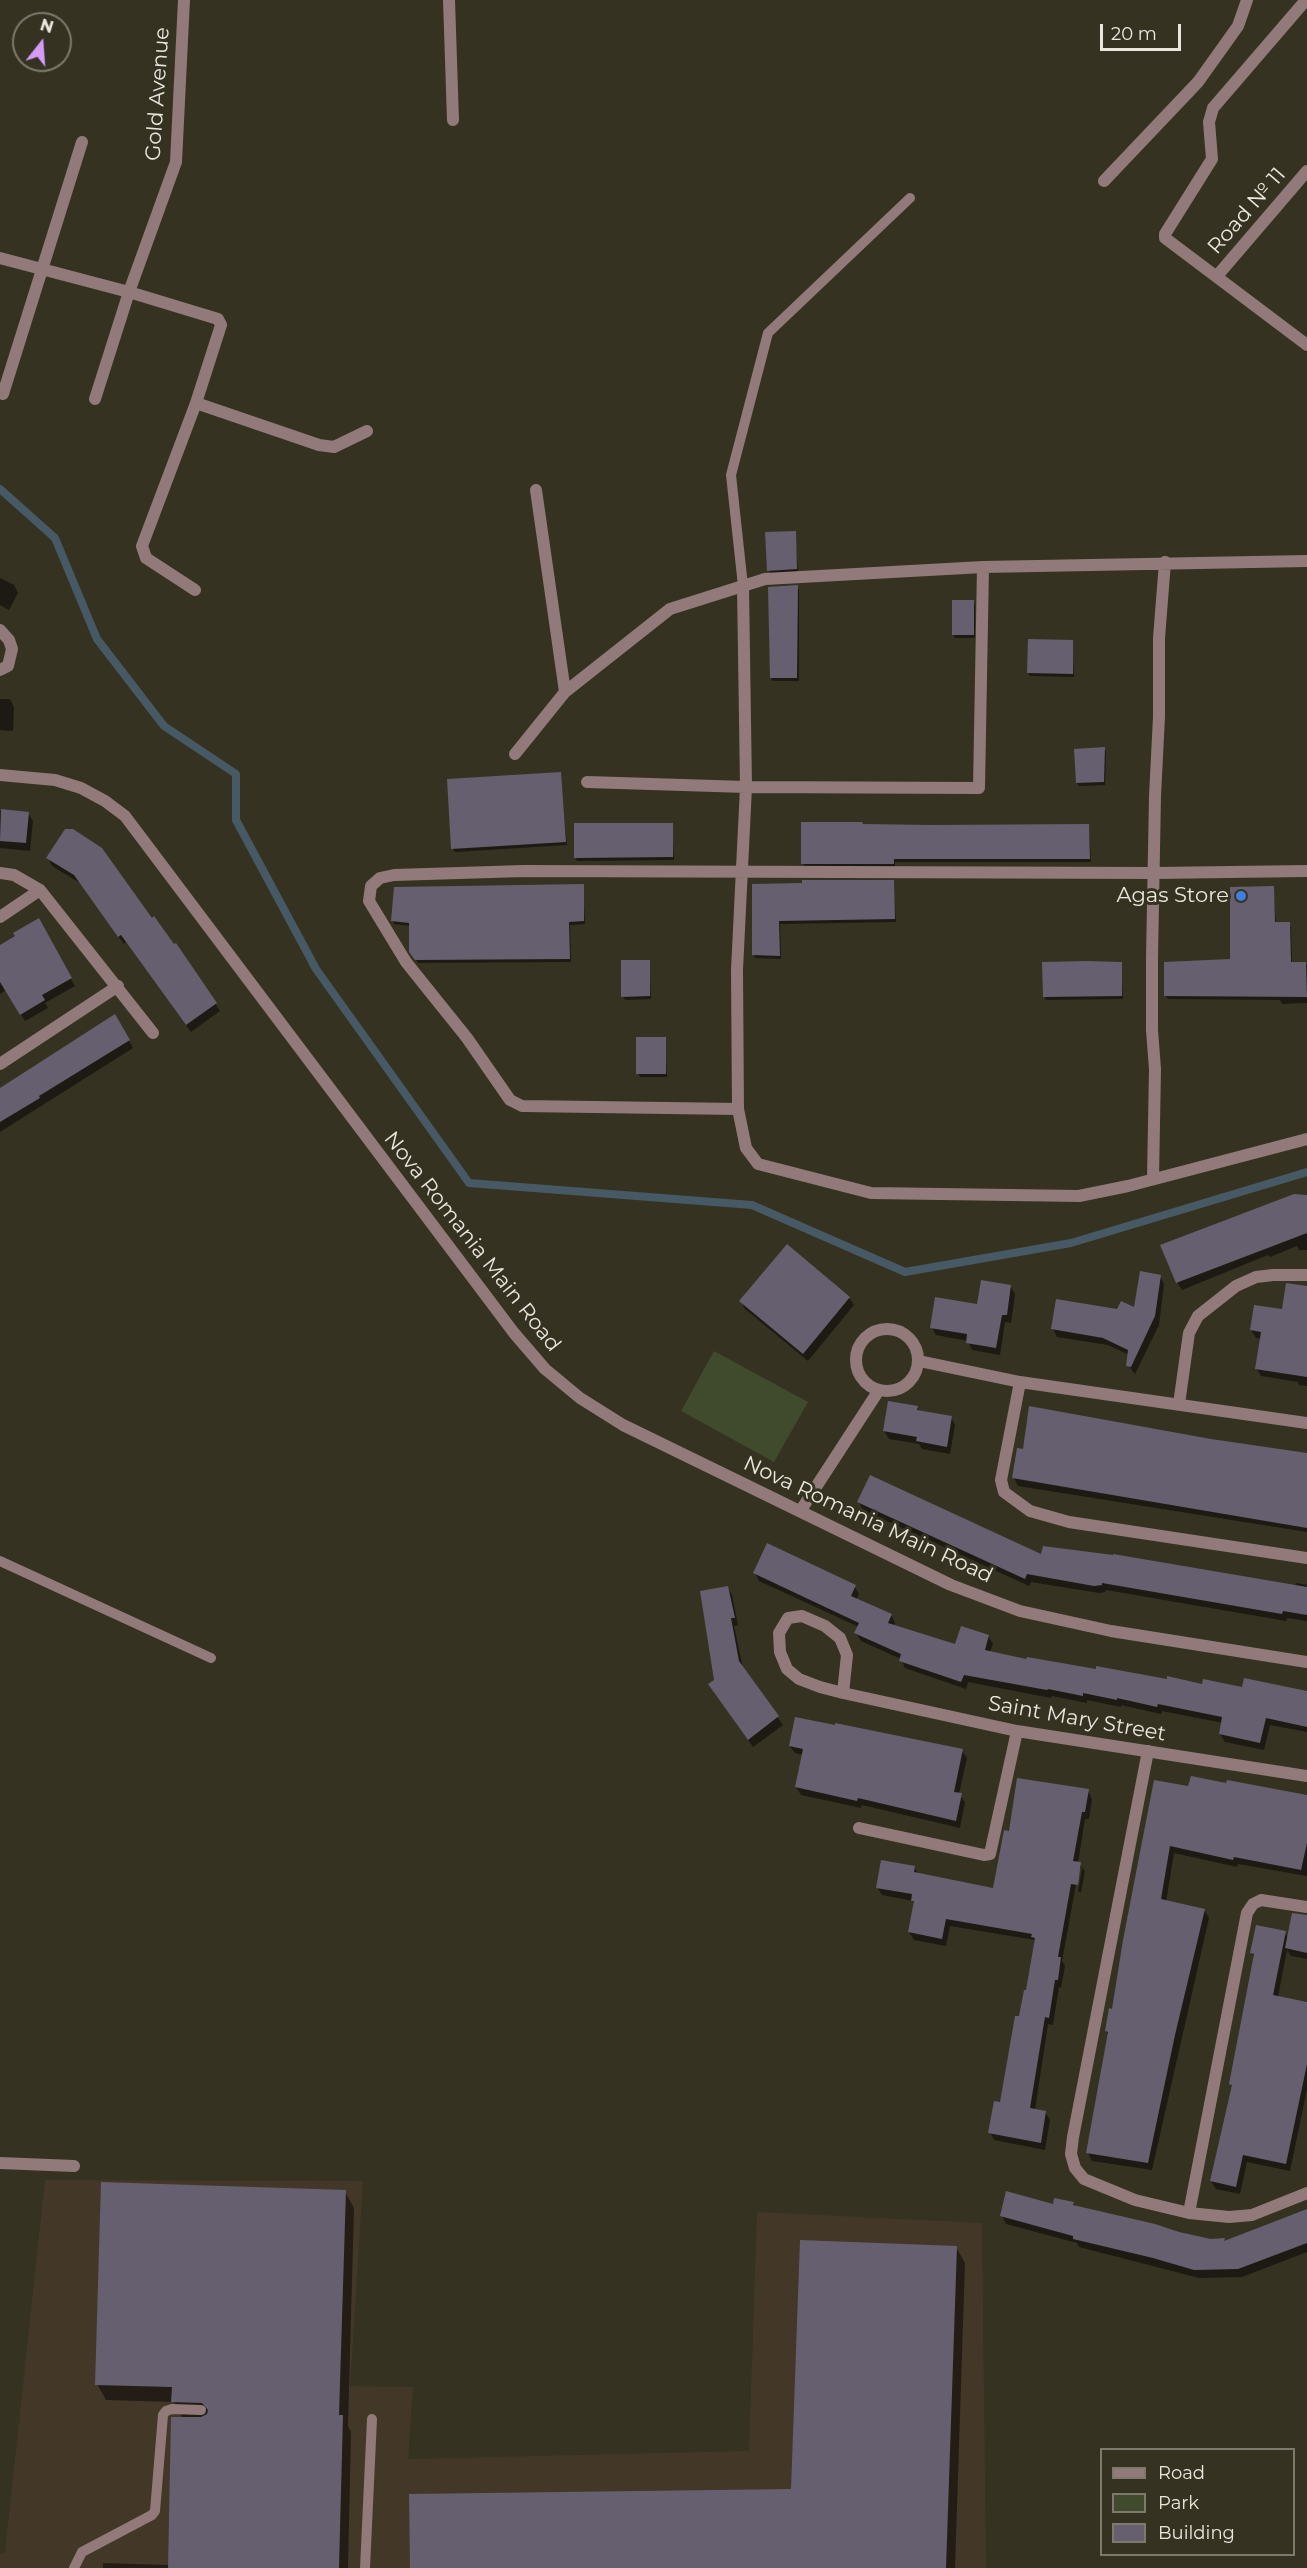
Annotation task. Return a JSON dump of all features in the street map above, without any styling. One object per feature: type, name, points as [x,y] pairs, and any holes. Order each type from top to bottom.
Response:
[{"type":"street","name":"Gold Avenue","points":[[95,399],[129,292],[177,157],[184,0]]},
{"type":"street","points":[[449,0],[453,120]]},
{"type":"street","points":[[1104,181],[1198,82],[1239,26],[1247,0]]},
{"type":"street","points":[[1306,0],[1213,108],[1209,122],[1212,159],[1166,230],[1165,238],[1307,344]]},
{"type":"street","points":[[3,394],[82,142]]},
{"type":"street","name":"Road № 11","points":[[1217,276],[1307,171]]},
{"type":"street","points":[[0,258],[129,292],[218,319],[221,325],[195,404],[142,546],[146,558],[195,590]]},
{"type":"street","points":[[195,404],[319,445],[334,447],[367,431]]},
{"type":"street","points":[[536,490],[565,692]]},
{"type":"street","points":[[515,754],[565,692],[670,609],[765,579],[983,567],[1307,561]]},
{"type":"street","points":[[1153,1179],[1155,1109],[1152,1030],[1159,638],[1165,562]]},
{"type":"street","points":[[587,782],[746,787],[979,788],[983,567]]},
{"type":"street","points":[[743,586],[746,787],[737,970],[738,1109],[746,1148],[758,1164],[871,1193],[1079,1196],[1128,1186],[1307,1139]]},
{"type":"street","points":[[0,630],[9,640],[12,649],[8,666],[0,670]]},
{"type":"street","name":"Nova Romania Main Road","points":[[0,775],[56,780],[105,801],[125,816],[514,1333],[545,1369],[580,1398],[623,1425],[951,1585],[1020,1611],[1111,1631],[1307,1662]]},
{"type":"street","points":[[738,1109],[522,1106],[510,1100],[467,1038],[406,962],[369,901],[371,886],[380,879],[394,875],[524,871],[1155,873],[1307,871]]},
{"type":"street","points":[[0,873],[14,875],[40,890],[153,1033]]},
{"type":"street","points":[[0,917],[40,890]]},
{"type":"street","points":[[0,1064],[118,986]]},
{"type":"street","points":[[1179,1404],[1189,1333],[1198,1316],[1236,1286],[1256,1278],[1273,1275],[1307,1275]]},
{"type":"street","points":[[892,1328],[912,1340],[919,1361],[911,1381],[901,1388],[890,1391],[869,1386],[858,1369],[856,1359],[858,1348],[871,1333],[892,1328]]},
{"type":"street","points":[[919,1361],[1020,1382],[1307,1423]]},
{"type":"street","points":[[1020,1382],[1001,1480],[1004,1492],[1030,1511],[1069,1522],[1307,1558]]},
{"type":"street","points":[[801,1510],[879,1390]]},
{"type":"street","name":"Saint Mary Street","points":[[843,1693],[847,1655],[840,1638],[825,1626],[802,1616],[788,1618],[779,1633],[780,1652],[787,1669],[800,1679],[843,1693],[1017,1731],[1307,1776]]},
{"type":"street","points":[[859,1828],[984,1855],[990,1854],[1017,1731]]},
{"type":"street","points":[[1148,1751],[1071,2154],[1075,2169],[1084,2179],[1135,2200],[1189,2213],[1229,2217],[1252,2216],[1307,2193]]},
{"type":"street","points":[[1189,2213],[1247,1913],[1253,1904],[1261,1900],[1307,1907]]},
{"type":"street","points":[[0,2163],[74,2166]]},
{"type":"lane","points":[[743,586],[731,475],[768,333],[910,198]]},
{"type":"lane","points":[[0,1561],[211,1658]]},
{"type":"lane","points":[[74,2568],[82,2552],[152,2515],[155,2511],[163,2415],[166,2410],[172,2409],[201,2410]]},
{"type":"lane","points":[[366,2568],[372,2419]]},
{"type":"shaded area","points":[[45,2180],[363,2181],[350,2386],[413,2387],[408,2459],[749,2451],[757,2212],[982,2223],[986,2568],[0,2568],[0,2554],[5,2552]]},
{"type":"green space","points":[[714,1351],[808,1402],[774,1462],[681,1411]]},
{"type":"building","points":[[796,531],[797,569],[767,571],[765,532]]},
{"type":"building","points":[[798,585],[797,678],[770,678],[768,587]]},
{"type":"building","points":[[952,600],[974,600],[974,635],[952,635]]},
{"type":"building","points":[[1028,639],[1073,640],[1073,674],[1027,673]]},
{"type":"building","points":[[1105,747],[1104,782],[1076,783],[1074,749]]},
{"type":"building","points":[[561,772],[566,842],[451,849],[447,779]]},
{"type":"building","points":[[1,809],[29,812],[26,843],[0,841]]},
{"type":"building","points":[[801,822],[932,825],[1089,824],[1090,859],[894,859],[894,864],[801,864]]},
{"type":"building","points":[[574,823],[673,823],[673,857],[574,858]]},
{"type":"building","points":[[65,829],[73,829],[102,848],[152,918],[154,916],[174,944],[176,943],[217,1003],[186,1025],[121,935],[118,937],[74,875],[46,858]]},
{"type":"building","points":[[802,880],[894,880],[895,919],[779,921],[780,956],[752,955],[752,884],[802,883]]},
{"type":"building","points":[[584,884],[584,921],[569,922],[570,959],[415,960],[409,952],[409,923],[391,921],[394,887]]},
{"type":"building","points":[[1274,886],[1275,922],[1290,922],[1291,962],[1306,962],[1307,997],[1164,996],[1164,962],[1230,959],[1230,887]]},
{"type":"building","points":[[39,918],[72,978],[42,995],[45,1000],[20,1015],[0,982],[0,945],[15,936],[13,933]]},
{"type":"building","points":[[621,960],[650,960],[650,996],[621,997]]},
{"type":"building","points":[[1042,962],[1122,962],[1122,996],[1043,997]]},
{"type":"building","points":[[115,1014],[130,1040],[0,1122],[0,1088]]},
{"type":"building","points":[[636,1037],[666,1037],[666,1074],[636,1074]]},
{"type":"building","points":[[1294,1194],[1307,1195],[1307,1233],[1176,1283],[1160,1245]]},
{"type":"building","points":[[787,1244],[850,1297],[803,1354],[739,1301]]},
{"type":"building","points":[[1140,1271],[1161,1275],[1155,1316],[1131,1367],[1126,1366],[1128,1350],[1103,1338],[1051,1329],[1056,1299],[1117,1309],[1121,1301],[1134,1307]]},
{"type":"building","points":[[981,1280],[1011,1285],[1007,1315],[1002,1315],[996,1348],[966,1343],[967,1334],[930,1328],[935,1297],[977,1304]]},
{"type":"building","points":[[1286,1283],[1307,1286],[1307,1377],[1255,1369],[1261,1332],[1250,1330],[1254,1305],[1282,1309]]},
{"type":"building","points":[[888,1401],[918,1406],[917,1410],[952,1416],[947,1447],[916,1441],[917,1437],[883,1431]]},
{"type":"building","points":[[1029,1406],[1211,1439],[1307,1453],[1307,1528],[1012,1478],[1017,1448],[1023,1449]]},
{"type":"building","points":[[870,1475],[1041,1554],[1043,1546],[1113,1554],[1307,1587],[1307,1615],[1283,1611],[1282,1614],[1102,1583],[1102,1585],[1094,1586],[1027,1574],[1025,1579],[857,1502]]},
{"type":"building","points":[[767,1543],[856,1585],[851,1596],[892,1614],[888,1623],[955,1644],[961,1626],[989,1635],[985,1650],[1026,1659],[1027,1657],[1096,1669],[1096,1666],[1167,1679],[1167,1676],[1202,1684],[1203,1679],[1242,1687],[1244,1678],[1307,1691],[1307,1727],[1266,1718],[1260,1743],[1219,1734],[1222,1717],[1158,1704],[1157,1707],[1117,1698],[1117,1700],[1083,1693],[1083,1696],[964,1675],[961,1682],[899,1661],[901,1654],[854,1633],[859,1623],[753,1573]]},
{"type":"building","points":[[728,1586],[735,1618],[731,1618],[739,1661],[779,1716],[748,1740],[708,1684],[714,1680],[700,1591]]},
{"type":"building","points":[[795,1717],[963,1749],[954,1792],[962,1793],[956,1821],[858,1798],[857,1801],[795,1787],[803,1749],[789,1746]]},
{"type":"building","points":[[1191,1776],[1226,1783],[1227,1780],[1307,1795],[1307,1843],[1301,1870],[1234,1857],[1233,1860],[1170,1846],[1161,1899],[1205,1909],[1148,2163],[1086,2153],[1108,2032],[1105,2031],[1109,2008],[1112,2009],[1154,1780],[1188,1786]]},
{"type":"building","points":[[1017,1778],[1089,1789],[1085,1812],[1082,1812],[1073,1861],[1081,1862],[1078,1885],[1071,1884],[1058,1957],[1061,1957],[1058,1980],[1055,1980],[1049,2018],[1045,2017],[1030,2108],[1046,2111],[1041,2143],[988,2133],[994,2101],[1000,2102],[1015,2016],[1019,2016],[1024,1990],[1026,1990],[1035,1938],[1031,1937],[1032,1934],[946,1919],[942,1939],[908,1932],[914,1901],[911,1901],[912,1894],[876,1888],[881,1860],[915,1866],[914,1872],[993,1888],[1004,1830],[1009,1831]]},
{"type":"building","points":[[1292,1913],[1307,1915],[1307,1953],[1285,1948]]},
{"type":"building","points":[[1256,1925],[1286,1931],[1273,1995],[1307,2002],[1307,2064],[1286,2164],[1243,2155],[1236,2187],[1210,2181],[1232,2085],[1229,2084],[1254,1954],[1250,1953]]},
{"type":"building","points":[[101,2182],[346,2190],[339,2415],[343,2415],[339,2568],[168,2568],[171,2417],[201,2417],[207,2414],[208,2410],[202,2403],[171,2402],[172,2387],[95,2385]]},
{"type":"building","points":[[1006,2191],[1053,2204],[1054,2198],[1074,2202],[1073,2205],[1155,2224],[1179,2232],[1211,2239],[1225,2238],[1224,2241],[1307,2209],[1307,2243],[1238,2269],[1194,2270],[1073,2239],[1073,2236],[1000,2216]]},
{"type":"building","points":[[800,2240],[957,2246],[946,2568],[410,2568],[409,2494],[791,2489]]},
{"type":"waterway","points":[[0,489],[55,538],[97,639],[164,726],[236,774],[236,820],[316,969],[469,1183],[752,1205],[905,1272],[1071,1243],[1307,1172]]},
{"type":"place","name":"Agas Store","points":[[1241,896]]}]
